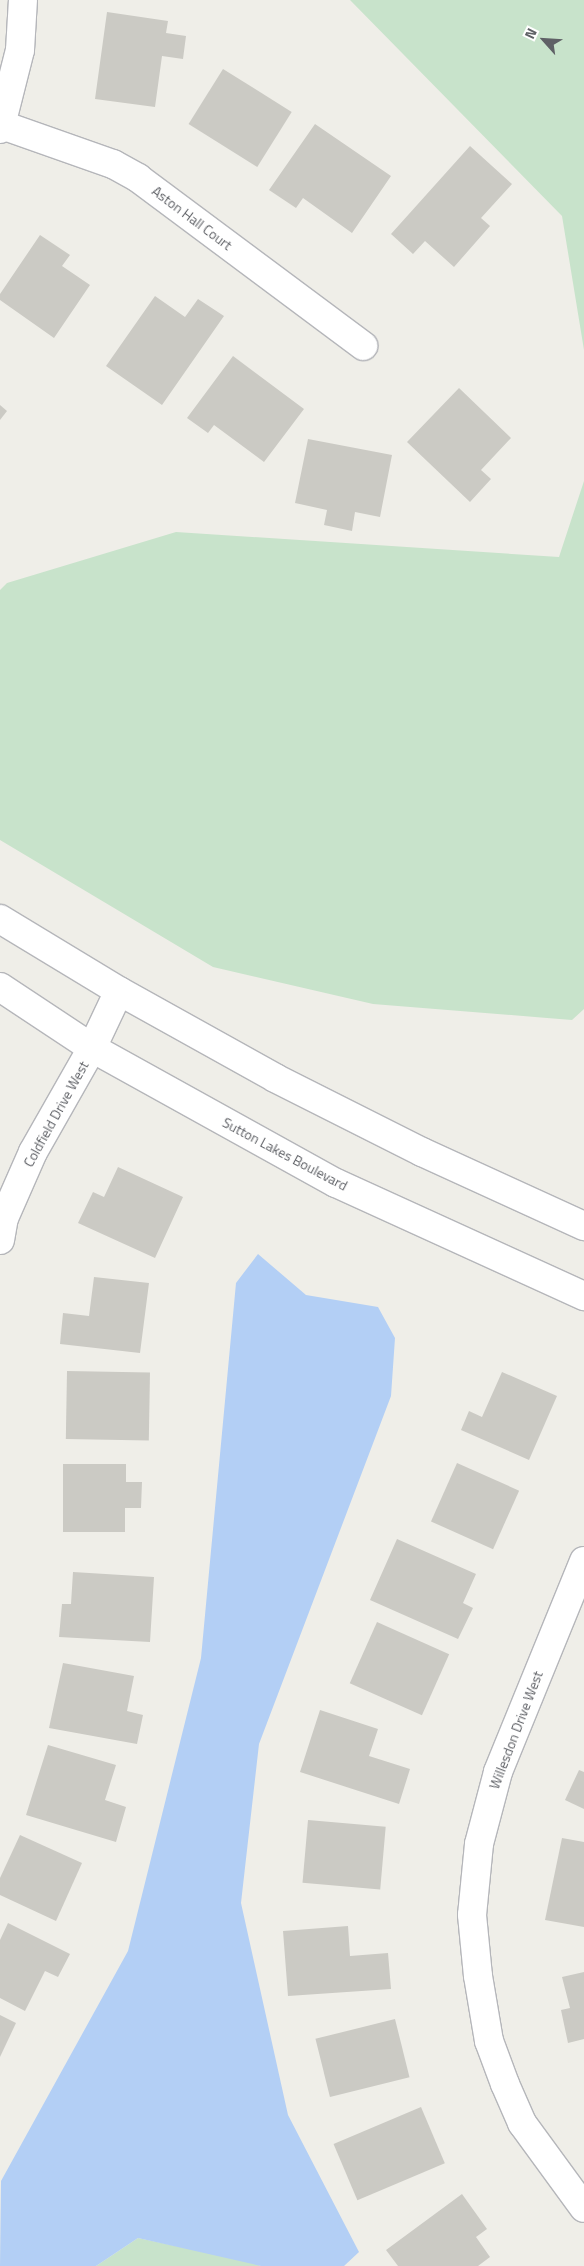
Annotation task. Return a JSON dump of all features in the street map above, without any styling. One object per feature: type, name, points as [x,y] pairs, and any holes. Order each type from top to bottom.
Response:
[{"type":"street","points":[[1,127],[20,50],[23,0]]},
{"type":"street","name":"Aston Hall Court","points":[[1,127],[113,164],[138,178],[363,346]]},
{"type":"street","points":[[0,919],[119,991],[275,1078],[422,1152],[584,1226]]},
{"type":"street","name":"Sutton Lakes Boulevard","points":[[0,987],[92,1048],[336,1183],[584,1296]]},
{"type":"street","name":"Coldfield Drive West","points":[[0,1240],[4,1218],[33,1152],[92,1048],[119,991]]},
{"type":"street","name":"Willesdon Drive West","points":[[584,1561],[498,1772],[479,1844],[472,1915],[489,2041],[505,2084],[522,2123],[584,2208]]},
{"type":"green space","points":[[350,0],[584,0],[584,350],[562,216]]},
{"type":"green space","points":[[584,481],[584,1009],[572,1020],[373,1004],[213,967],[0,840],[0,590],[7,583],[176,532],[559,557]]},
{"type":"green space","points":[[138,2238],[251,2262],[261,2266],[96,2266]]},
{"type":"water","points":[[258,1254],[306,1295],[378,1307],[395,1338],[391,1396],[259,1744],[241,1903],[288,2115],[359,2252],[344,2266],[261,2266],[138,2238],[96,2266],[0,2266],[1,2181],[128,1951],[201,1658],[236,1283]]},
{"type":"building","points":[[107,12],[168,21],[166,33],[186,36],[183,59],[162,56],[155,107],[95,99]]},
{"type":"building","points":[[223,69],[292,112],[257,167],[189,124]]},
{"type":"building","points":[[315,124],[391,176],[352,233],[303,198],[296,208],[269,190]]},
{"type":"building","points":[[470,146],[512,184],[481,218],[490,226],[454,267],[425,241],[413,254],[391,234]]},
{"type":"building","points":[[40,235],[70,255],[62,266],[90,285],[54,338],[0,300],[0,294]]},
{"type":"building","points":[[155,296],[185,317],[198,299],[224,316],[162,405],[106,366]]},
{"type":"building","points":[[233,356],[304,409],[264,462],[214,425],[208,433],[187,418]]},
{"type":"building","points":[[459,388],[511,438],[481,470],[491,479],[470,502],[407,442]]},
{"type":"building","points":[[0,405],[7,411],[0,420]]},
{"type":"building","points":[[308,439],[392,455],[380,517],[355,512],[352,531],[324,525],[327,510],[295,503]]},
{"type":"building","points":[[118,1167],[183,1197],[155,1258],[78,1223],[93,1192],[104,1197]]},
{"type":"building","points":[[94,1277],[149,1283],[140,1353],[60,1344],[63,1313],[89,1316]]},
{"type":"building","points":[[67,1371],[150,1372],[149,1440],[66,1439]]},
{"type":"building","points":[[502,1372],[557,1396],[529,1460],[461,1430],[469,1411],[482,1417]]},
{"type":"building","points":[[457,1463],[519,1491],[493,1549],[431,1521]]},
{"type":"building","points":[[63,1464],[126,1464],[126,1482],[142,1482],[141,1508],[125,1508],[125,1532],[63,1532]]},
{"type":"building","points":[[397,1539],[476,1574],[463,1603],[473,1608],[458,1639],[370,1600]]},
{"type":"building","points":[[73,1572],[154,1577],[150,1642],[59,1637],[62,1604],[71,1604]]},
{"type":"building","points":[[377,1622],[449,1654],[422,1715],[350,1683]]},
{"type":"building","points":[[63,1663],[134,1676],[127,1711],[143,1715],[137,1744],[49,1728]]},
{"type":"building","points":[[320,1710],[378,1729],[369,1756],[410,1769],[399,1804],[300,1772]]},
{"type":"building","points":[[48,1745],[116,1765],[105,1800],[126,1807],[116,1842],[26,1815]]},
{"type":"building","points":[[579,1770],[584,1772],[584,1809],[565,1800]]},
{"type":"building","points":[[308,1820],[386,1827],[380,1890],[303,1883]]},
{"type":"building","points":[[20,1835],[82,1863],[56,1921],[0,1895],[0,1878]]},
{"type":"building","points":[[562,1838],[584,1842],[584,1927],[545,1920]]},
{"type":"building","points":[[8,1923],[70,1954],[58,1977],[45,1971],[25,2011],[0,1998],[0,1940]]},
{"type":"building","points":[[348,1926],[350,1956],[388,1953],[391,1989],[288,1996],[283,1931]]},
{"type":"building","points":[[584,1972],[584,2039],[568,2043],[561,2010],[570,2008],[562,1977]]},
{"type":"building","points":[[0,2015],[16,2023],[0,2057]]},
{"type":"building","points":[[395,2019],[410,2077],[330,2097],[315,2039]]},
{"type":"building","points":[[421,2107],[445,2163],[357,2200],[334,2144]]},
{"type":"building","points":[[462,2194],[487,2229],[476,2237],[490,2257],[478,2266],[398,2266],[386,2250]]}]
